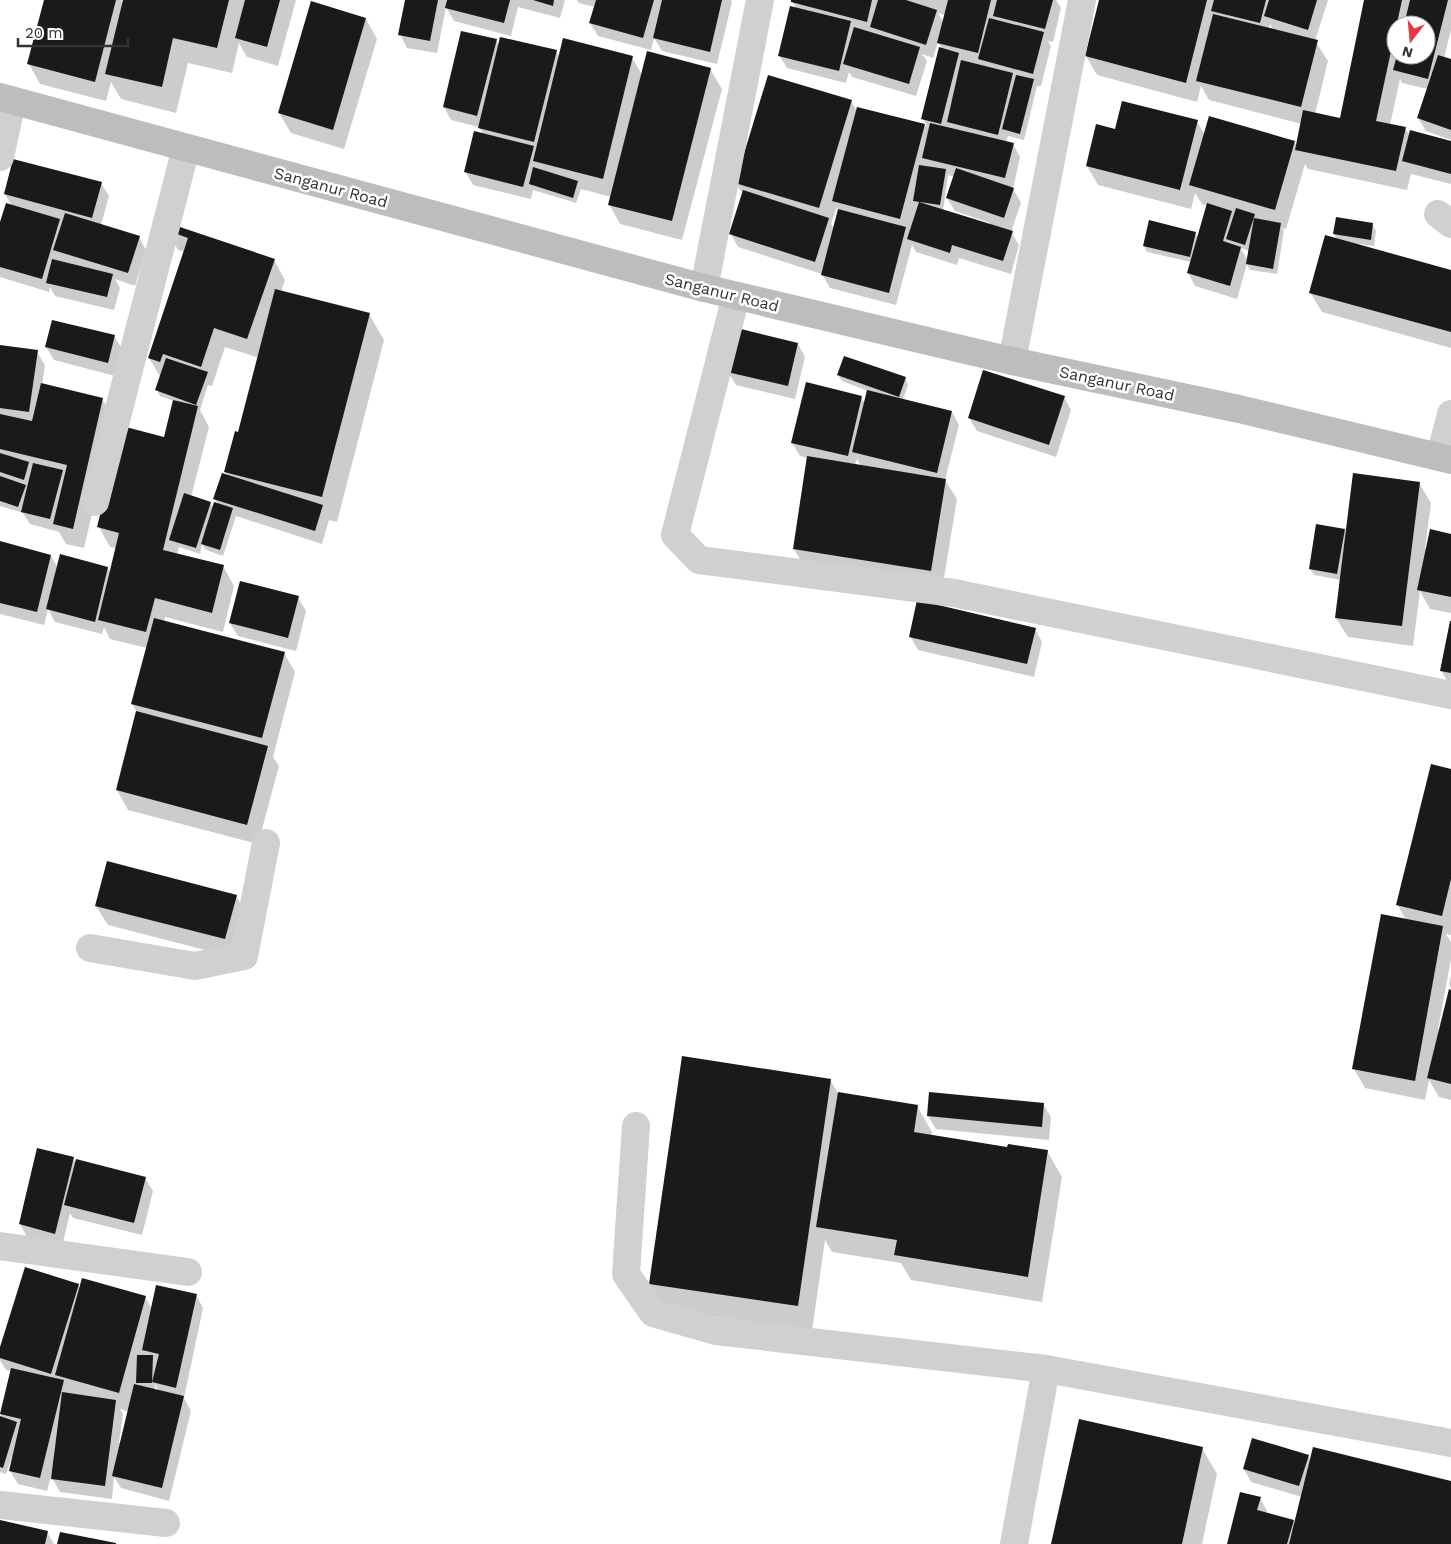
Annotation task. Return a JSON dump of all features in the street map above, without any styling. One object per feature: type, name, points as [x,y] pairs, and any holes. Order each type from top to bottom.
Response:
[{"type":"main road","name":"Sanganur Road","points":[[6,99],[736,296],[1012,361],[1239,409],[1446,459]]},
{"type":"street","points":[[704,288],[760,0]]},
{"type":"street","points":[[1012,361],[1082,0]]},
{"type":"street","points":[[0,157],[6,99]]},
{"type":"street","points":[[95,502],[186,148]]},
{"type":"street","points":[[736,296],[675,535],[698,560],[954,594],[1451,694]]},
{"type":"street","points":[[1446,459],[1451,414]]},
{"type":"street","points":[[90,948],[195,966],[244,956],[266,843]]},
{"type":"street","points":[[636,1126],[626,1274],[653,1314],[716,1331],[1046,1369],[1451,1443]]},
{"type":"street","points":[[0,1246],[188,1272]]},
{"type":"street","points":[[1014,1544],[1046,1369]]},
{"type":"street","points":[[0,1505],[166,1523]]},
{"type":"building","points":[[44,0],[116,0],[95,82],[27,64]]},
{"type":"building","points":[[123,0],[229,0],[217,48],[173,38],[162,87],[105,74]]},
{"type":"building","points":[[245,0],[280,0],[267,47],[235,38]]},
{"type":"building","points":[[405,0],[438,0],[430,41],[398,35]]},
{"type":"building","points":[[447,0],[510,0],[504,23],[445,8]]},
{"type":"building","points":[[533,0],[554,0],[553,6]]},
{"type":"building","points":[[596,0],[654,0],[643,38],[589,23]]},
{"type":"building","points":[[662,0],[722,0],[710,52],[653,38]]},
{"type":"building","points":[[791,0],[872,0],[867,22],[791,2]]},
{"type":"building","points":[[878,0],[906,0],[937,10],[926,45],[870,27]]},
{"type":"building","points":[[948,0],[991,0],[978,53],[937,43]]},
{"type":"building","points":[[997,0],[1053,0],[1045,29],[993,16]]},
{"type":"building","points":[[1099,0],[1207,0],[1186,83],[1085,56]]},
{"type":"building","points":[[1214,0],[1266,0],[1260,23],[1211,11]]},
{"type":"building","points":[[1269,0],[1317,0],[1308,30],[1264,16]]},
{"type":"building","points":[[1364,0],[1402,0],[1399,15],[1386,15],[1386,65],[1388,65],[1376,121],[1406,127],[1396,171],[1295,150],[1303,110],[1340,118]]},
{"type":"building","points":[[1410,0],[1448,0],[1436,47],[1436,15],[1406,15]]},
{"type":"building","points":[[311,1],[366,18],[333,130],[278,113]]},
{"type":"building","points":[[790,6],[851,21],[839,71],[778,56]]},
{"type":"building","points":[[1213,14],[1318,40],[1301,107],[1196,81]]},
{"type":"building","points":[[989,18],[1044,32],[1033,74],[978,59]]},
{"type":"building","points":[[854,27],[920,47],[909,84],[843,64]]},
{"type":"building","points":[[461,31],[497,39],[477,116],[443,107]]},
{"type":"building","points":[[500,37],[557,50],[534,142],[478,128]]},
{"type":"building","points":[[563,38],[633,56],[603,179],[533,161]]},
{"type":"building","points":[[939,47],[959,53],[941,124],[921,119]]},
{"type":"building","points":[[647,51],[711,68],[672,221],[608,205]]},
{"type":"building","points":[[1438,55],[1451,59],[1451,130],[1417,118]]},
{"type":"building","points":[[961,60],[1013,73],[998,135],[947,122]]},
{"type":"building","points":[[1394,65],[1432,65],[1428,79],[1393,70]]},
{"type":"building","points":[[768,75],[852,100],[819,208],[735,183]]},
{"type":"building","points":[[1016,75],[1034,79],[1020,134],[1002,129]]},
{"type":"building","points":[[1122,101],[1198,120],[1180,190],[1086,166],[1096,124],[1115,129]]},
{"type":"building","points":[[857,107],[925,124],[900,219],[832,201]]},
{"type":"building","points":[[1209,116],[1295,141],[1275,210],[1189,185]]},
{"type":"building","points":[[930,123],[1014,143],[1005,178],[922,158]]},
{"type":"building","points":[[1410,130],[1451,141],[1451,174],[1402,161]]},
{"type":"building","points":[[474,131],[534,146],[523,187],[464,172]]},
{"type":"building","points":[[13,159],[102,182],[92,218],[4,194]]},
{"type":"building","points":[[919,165],[946,169],[940,205],[913,201]]},
{"type":"building","points":[[533,167],[578,181],[573,198],[529,184]]},
{"type":"building","points":[[956,168],[1014,188],[1004,218],[946,198]]},
{"type":"building","points":[[743,190],[829,218],[815,262],[729,234]]},
{"type":"building","points":[[919,202],[1013,231],[1003,261],[952,245],[950,253],[907,239]]},
{"type":"building","points":[[6,203],[60,219],[42,279],[0,267],[0,222]]},
{"type":"building","points":[[1207,203],[1232,211],[1223,241],[1241,247],[1230,286],[1187,273]]},
{"type":"building","points":[[1236,208],[1255,214],[1245,245],[1226,239]]},
{"type":"building","points":[[838,209],[906,227],[889,293],[821,275]]},
{"type":"building","points":[[65,213],[140,236],[128,273],[53,250]]},
{"type":"building","points":[[1336,217],[1373,223],[1371,240],[1333,234]]},
{"type":"building","points":[[1254,218],[1281,223],[1273,269],[1246,264]]},
{"type":"building","points":[[1149,220],[1196,232],[1190,257],[1143,246]]},
{"type":"building","points":[[168,223],[275,259],[247,339],[214,328],[201,367],[163,354],[160,362],[148,358],[188,238],[166,230]]},
{"type":"building","points":[[1325,235],[1451,270],[1451,332],[1309,293]]},
{"type":"building","points":[[52,259],[113,274],[107,297],[46,283]]},
{"type":"building","points":[[275,289],[370,313],[322,497],[224,472],[235,431],[238,432]]},
{"type":"building","points":[[52,320],[115,335],[108,363],[45,347]]},
{"type":"building","points":[[737,328],[798,343],[788,386],[727,372]]},
{"type":"building","points":[[0,345],[38,350],[29,412],[0,408]]},
{"type":"building","points":[[844,356],[906,377],[899,397],[837,375]]},
{"type":"building","points":[[166,358],[208,372],[196,405],[155,390]]},
{"type":"building","points":[[983,370],[1065,396],[1049,445],[968,418]]},
{"type":"building","points":[[806,382],[862,396],[848,456],[791,443]]},
{"type":"building","points":[[41,383],[103,398],[73,529],[53,524],[67,465],[0,449],[0,414],[32,421]]},
{"type":"building","points":[[867,390],[952,411],[937,473],[852,452]]},
{"type":"building","points":[[173,400],[198,406],[163,550],[224,565],[212,613],[155,598],[146,632],[98,620],[119,533],[97,527],[122,426],[164,437]]},
{"type":"building","points":[[0,453],[29,462],[24,480],[0,472]]},
{"type":"building","points":[[807,456],[946,479],[931,571],[793,549]]},
{"type":"building","points":[[33,463],[63,470],[50,519],[21,512]]},
{"type":"building","points":[[222,473],[323,505],[315,531],[213,499]]},
{"type":"building","points":[[1353,473],[1420,482],[1402,626],[1335,618]]},
{"type":"building","points":[[0,476],[26,485],[18,507],[0,501]]},
{"type":"building","points":[[184,493],[211,502],[196,548],[169,540]]},
{"type":"building","points":[[214,502],[233,508],[220,550],[201,544]]},
{"type":"building","points":[[1316,524],[1345,529],[1337,574],[1309,569]]},
{"type":"building","points":[[1430,529],[1451,534],[1451,597],[1417,590]]},
{"type":"building","points":[[0,541],[51,555],[37,612],[0,603]]},
{"type":"building","points":[[60,554],[108,567],[95,622],[46,609]]},
{"type":"building","points":[[240,581],[299,596],[288,638],[229,623]]},
{"type":"building","points":[[917,600],[1036,628],[1027,664],[909,637]]},
{"type":"building","points":[[154,618],[285,652],[262,738],[131,704]]},
{"type":"building","points":[[1451,621],[1451,673],[1440,671]]},
{"type":"building","points":[[136,711],[268,746],[247,825],[116,790]]},
{"type":"building","points":[[1431,764],[1451,769],[1451,879],[1442,916],[1396,905]]},
{"type":"building","points":[[107,861],[237,895],[225,939],[95,906]]},
{"type":"building","points":[[1381,914],[1443,926],[1415,1081],[1352,1069]]},
{"type":"building","points":[[1449,989],[1451,990],[1451,1084],[1427,1078]]},
{"type":"building","points":[[682,1056],[831,1079],[798,1306],[649,1284]]},
{"type":"building","points":[[838,1092],[918,1105],[914,1132],[1007,1147],[1008,1144],[1048,1150],[1028,1277],[894,1255],[897,1240],[816,1227]]},
{"type":"building","points":[[929,1092],[1044,1103],[1042,1127],[927,1116]]},
{"type":"building","points":[[37,1148],[74,1157],[55,1234],[19,1224]]},
{"type":"building","points":[[76,1159],[146,1177],[134,1223],[64,1205]]},
{"type":"building","points":[[25,1267],[79,1284],[51,1374],[0,1358],[0,1347]]},
{"type":"building","points":[[82,1278],[146,1296],[119,1393],[55,1375]]},
{"type":"building","points":[[156,1285],[197,1294],[176,1388],[152,1382],[159,1354],[142,1350]]},
{"type":"building","points":[[137,1355],[153,1355],[152,1383],[136,1383]]},
{"type":"building","points":[[11,1368],[64,1380],[40,1478],[9,1471],[21,1419],[0,1414]]},
{"type":"building","points":[[134,1384],[184,1396],[162,1488],[112,1476]]},
{"type":"building","points":[[62,1392],[116,1400],[105,1486],[51,1479]]},
{"type":"building","points":[[0,1416],[17,1422],[3,1468],[0,1467]]},
{"type":"building","points":[[1079,1419],[1203,1447],[1182,1544],[1051,1544]]},
{"type":"building","points":[[1252,1438],[1309,1455],[1299,1486],[1243,1469]]},
{"type":"building","points":[[1313,1447],[1451,1481],[1451,1544],[1289,1544]]},
{"type":"building","points":[[1240,1492],[1261,1497],[1257,1510],[1294,1520],[1287,1544],[1227,1544]]},
{"type":"building","points":[[0,1520],[48,1531],[45,1544],[0,1544]]},
{"type":"building","points":[[60,1532],[116,1543],[116,1544],[57,1544]]}]
